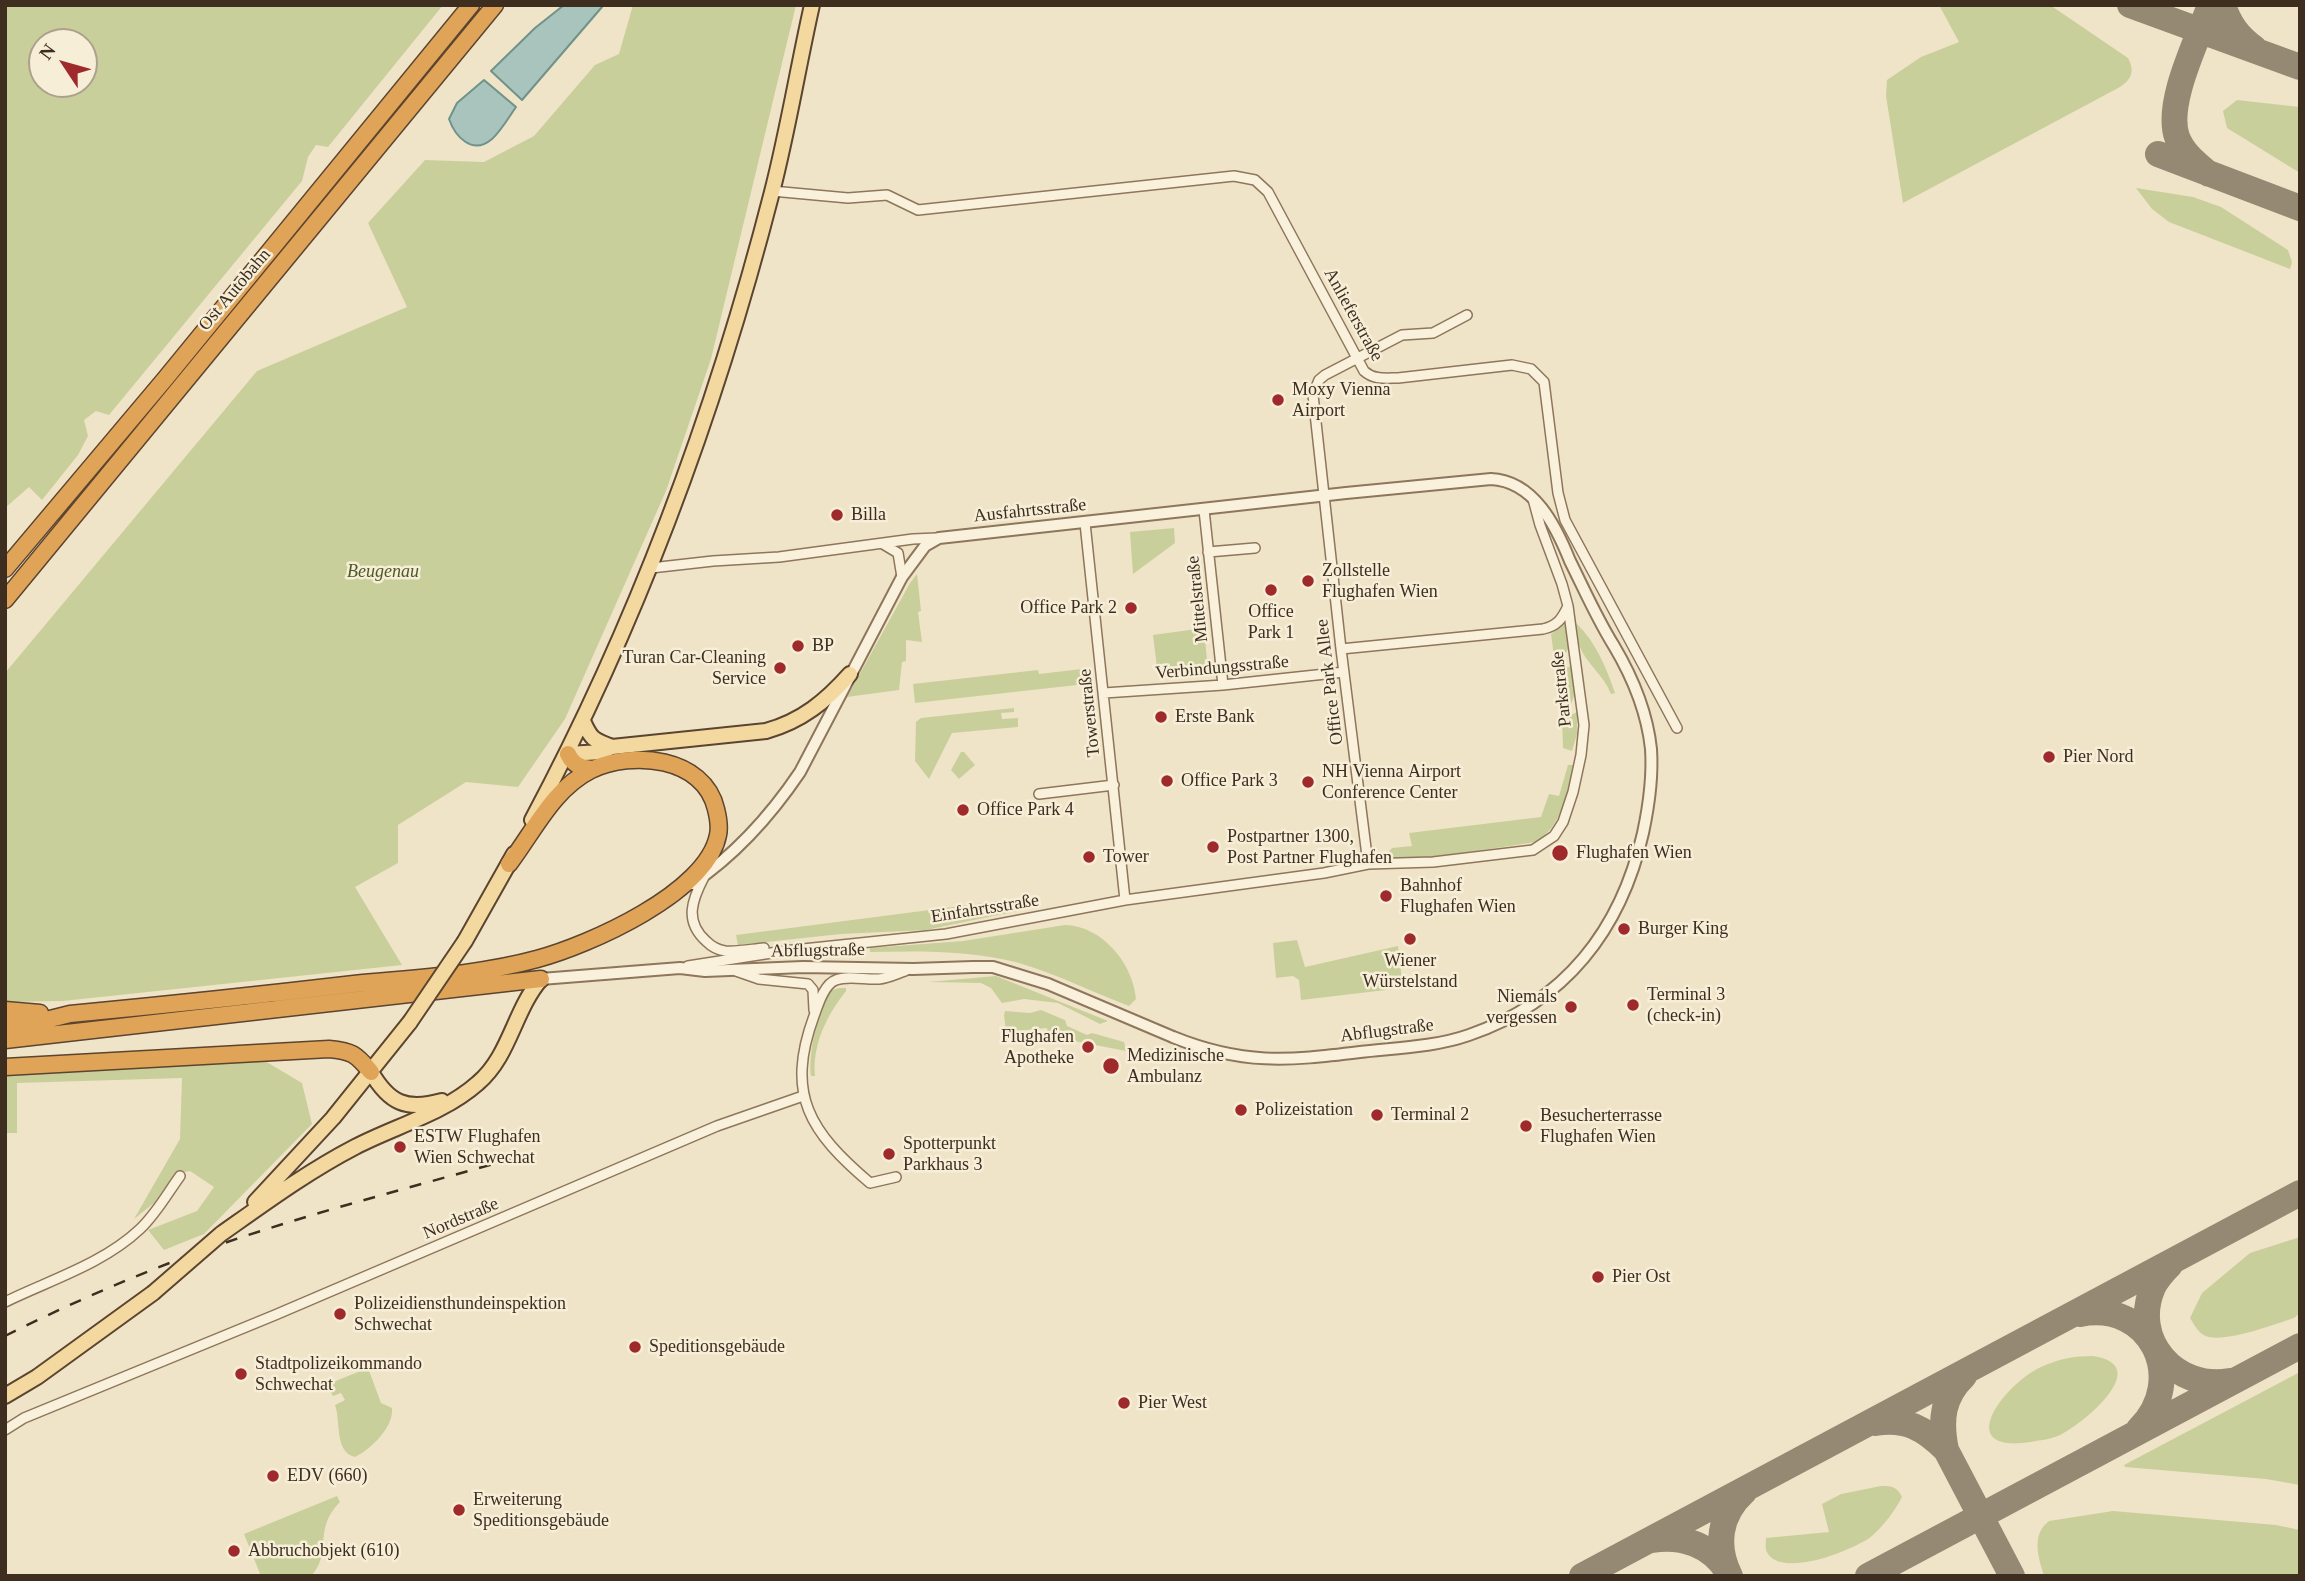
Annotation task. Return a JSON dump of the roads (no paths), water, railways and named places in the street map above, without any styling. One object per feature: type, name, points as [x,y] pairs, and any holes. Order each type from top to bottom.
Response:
[{"type":"highway","name":"Ost Autobahn","points":[[5,569],[165,379],[471,5]]},
{"type":"highway","name":"Ost Autobahn","points":[[5,600],[495,5]]},
{"type":"highway","points":[[5,1024],[46,1020],[71,1014],[506,966],[600,937],[660,904],[687,881],[712,852],[719,834],[719,818],[715,802],[697,778],[683,768],[647,760],[623,761],[592,769],[581,768],[571,761],[568,754]]},
{"type":"highway","points":[[509,864],[554,798],[592,769]]},
{"type":"highway","points":[[5,1040],[541,979]]},
{"type":"highway","points":[[5,1010],[71,1014]]},
{"type":"highway","points":[[5,1067],[329,1049],[349,1050],[359,1057],[371,1072]]},
{"type":"main road","points":[[5,1396],[37,1377],[153,1293],[257,1199],[300,1155],[371,1072],[410,1022],[465,941],[568,754],[651,568],[704,421],[772,191],[812,5]]},
{"type":"main road","points":[[568,754],[766,731],[787,725],[810,713],[850,674]]},
{"type":"main road","points":[[583,721],[590,736],[597,742],[612,747]]},
{"type":"main road","points":[[221,1234],[312,1170],[358,1145],[412,1122],[478,1084],[496,1063],[526,1000],[541,979]]},
{"type":"main road","points":[[371,1072],[387,1095],[398,1102],[428,1105],[462,1095]]},
{"type":"street","name":"Anlieferstraße","points":[[772,191],[848,198],[887,195],[918,210],[1234,176],[1255,180],[1268,192],[1364,371],[1373,377],[1398,378],[1452,370],[1523,366],[1539,375],[1544,382],[1558,493],[1565,520],[1677,728]]},
{"type":"street","name":"Office Park Allee","points":[[1368,864],[1313,395],[1319,380],[1357,358],[1402,335],[1433,333],[1467,315]]},
{"type":"street","name":"Ausfahrtsstraße","points":[[939,538],[1491,479],[1513,483],[1532,498]]},
{"type":"street","name":"Parkstraße","points":[[1433,862],[1534,850],[1554,835],[1563,822],[1573,792],[1584,725],[1568,606],[1563,583],[1532,498]]},
{"type":"street","name":"Abflugstraße","points":[[680,968],[735,970],[803,967],[993,967],[1048,984],[1173,1037],[1234,1057],[1289,1059],[1455,1040],[1498,1024],[1530,1006],[1574,970],[1597,942],[1628,885],[1651,794],[1651,746],[1644,712],[1632,677],[1557,533],[1532,498]]},
{"type":"street","name":"Mittelstraße","points":[[1204,510],[1223,685]]},
{"type":"street","name":"Towerstraße","points":[[1086,523],[1125,900]]},
{"type":"street","points":[[651,568],[779,557],[939,538]]},
{"type":"street","points":[[660,904],[705,876],[745,839],[782,799],[800,772],[902,577],[925,546],[939,538]]},
{"type":"street","points":[[881,544],[898,553],[902,577]]},
{"type":"street","points":[[1208,552],[1255,548]]},
{"type":"street","points":[[1341,649],[1543,629],[1552,627],[1559,621],[1568,606]]},
{"type":"street","name":"Verbindungsstraße","points":[[1104,693],[1223,685],[1344,672]]},
{"type":"street","points":[[1039,794],[1114,785]]},
{"type":"street","name":"Einfahrtsstraße","points":[[541,979],[680,968],[784,951],[946,934],[1125,900],[1324,873],[1368,864],[1433,862]]},
{"type":"street","points":[[705,876],[694,896],[691,915],[695,929],[702,938],[711,946],[724,951],[772,948],[784,951]]},
{"type":"street","points":[[896,1177],[870,1183],[826,1142],[803,1096],[800,1082],[801,1064],[823,994],[836,979],[882,978],[913,969]]},
{"type":"street","points":[[735,970],[759,979],[808,984],[815,999],[814,1017]]},
{"type":"street","name":"Nordstraße","points":[[5,1430],[70,1399],[705,1132],[803,1096]]},
{"type":"street","points":[[5,1302],[93,1262],[120,1245],[146,1222],[180,1176]]},
{"type":"water","points":[[564,5],[602,7],[522,100],[491,71],[535,28]]},
{"type":"water","points":[[484,80],[516,107],[492,139],[485,144],[471,145],[455,132],[449,119],[457,103]]},
{"type":"railway","points":[[5,1336],[99,1292],[236,1239],[518,1157]]},
{"type":"place","name":"Moxy Vienna Airport","points":[[1278,400]]},
{"type":"place","name":"Billa","points":[[837,515]]},
{"type":"place","name":"Zollstelle Flughafen Wien","points":[[1308,581]]},
{"type":"place","name":"Office Park 1","points":[[1271,590]]},
{"type":"place","name":"Office Park 2","points":[[1131,608]]},
{"type":"place","name":"BP","points":[[798,646]]},
{"type":"place","name":"Turan Car-Cleaning Service","points":[[780,668]]},
{"type":"place","name":"Erste Bank","points":[[1161,717]]},
{"type":"place","name":"Pier Nord","points":[[2049,757]]},
{"type":"place","name":"Office Park 3","points":[[1167,781]]},
{"type":"place","name":"NH Vienna Airport Conference Center","points":[[1308,782]]},
{"type":"place","name":"Office Park 4","points":[[963,810]]},
{"type":"place","name":"Postpartner 1300, Post Partner Flughafen","points":[[1213,847]]},
{"type":"place","name":"Flughafen Wien","points":[[1560,853]]},
{"type":"place","name":"Tower","points":[[1089,857]]},
{"type":"place","name":"Bahnhof Flughafen Wien","points":[[1386,896]]},
{"type":"place","name":"Burger King","points":[[1624,929]]},
{"type":"place","name":"Wiener Würstelstand","points":[[1410,939]]},
{"type":"place","name":"Terminal 3 (check-in)","points":[[1633,1005]]},
{"type":"place","name":"Niemals vergessen","points":[[1571,1007]]},
{"type":"place","name":"Flughafen Apotheke","points":[[1088,1047]]},
{"type":"place","name":"Medizinische Ambulanz","points":[[1111,1066]]},
{"type":"place","name":"Polizeistation","points":[[1241,1110]]},
{"type":"place","name":"Terminal 2","points":[[1377,1115]]},
{"type":"place","name":"Besucherterrasse Flughafen Wien","points":[[1526,1126]]},
{"type":"place","name":"ESTW Flughafen Wien Schwechat","points":[[400,1147]]},
{"type":"place","name":"Spotterpunkt Parkhaus 3","points":[[889,1154]]},
{"type":"place","name":"Pier Ost","points":[[1598,1277]]},
{"type":"place","name":"Polizeidiensthundeinspektion Schwechat","points":[[340,1314]]},
{"type":"place","name":"Speditionsgebäude","points":[[635,1347]]},
{"type":"place","name":"Stadtpolizeikommando Schwechat","points":[[241,1374]]},
{"type":"place","name":"Pier West","points":[[1124,1403]]},
{"type":"place","name":"EDV (660)","points":[[273,1476]]},
{"type":"place","name":"Erweiterung Speditionsgebäude","points":[[459,1510]]},
{"type":"place","name":"Abbruchobjekt (610)","points":[[234,1551]]},
{"type":"park label","name":"Beugenau","points":[[383,572]]}]
